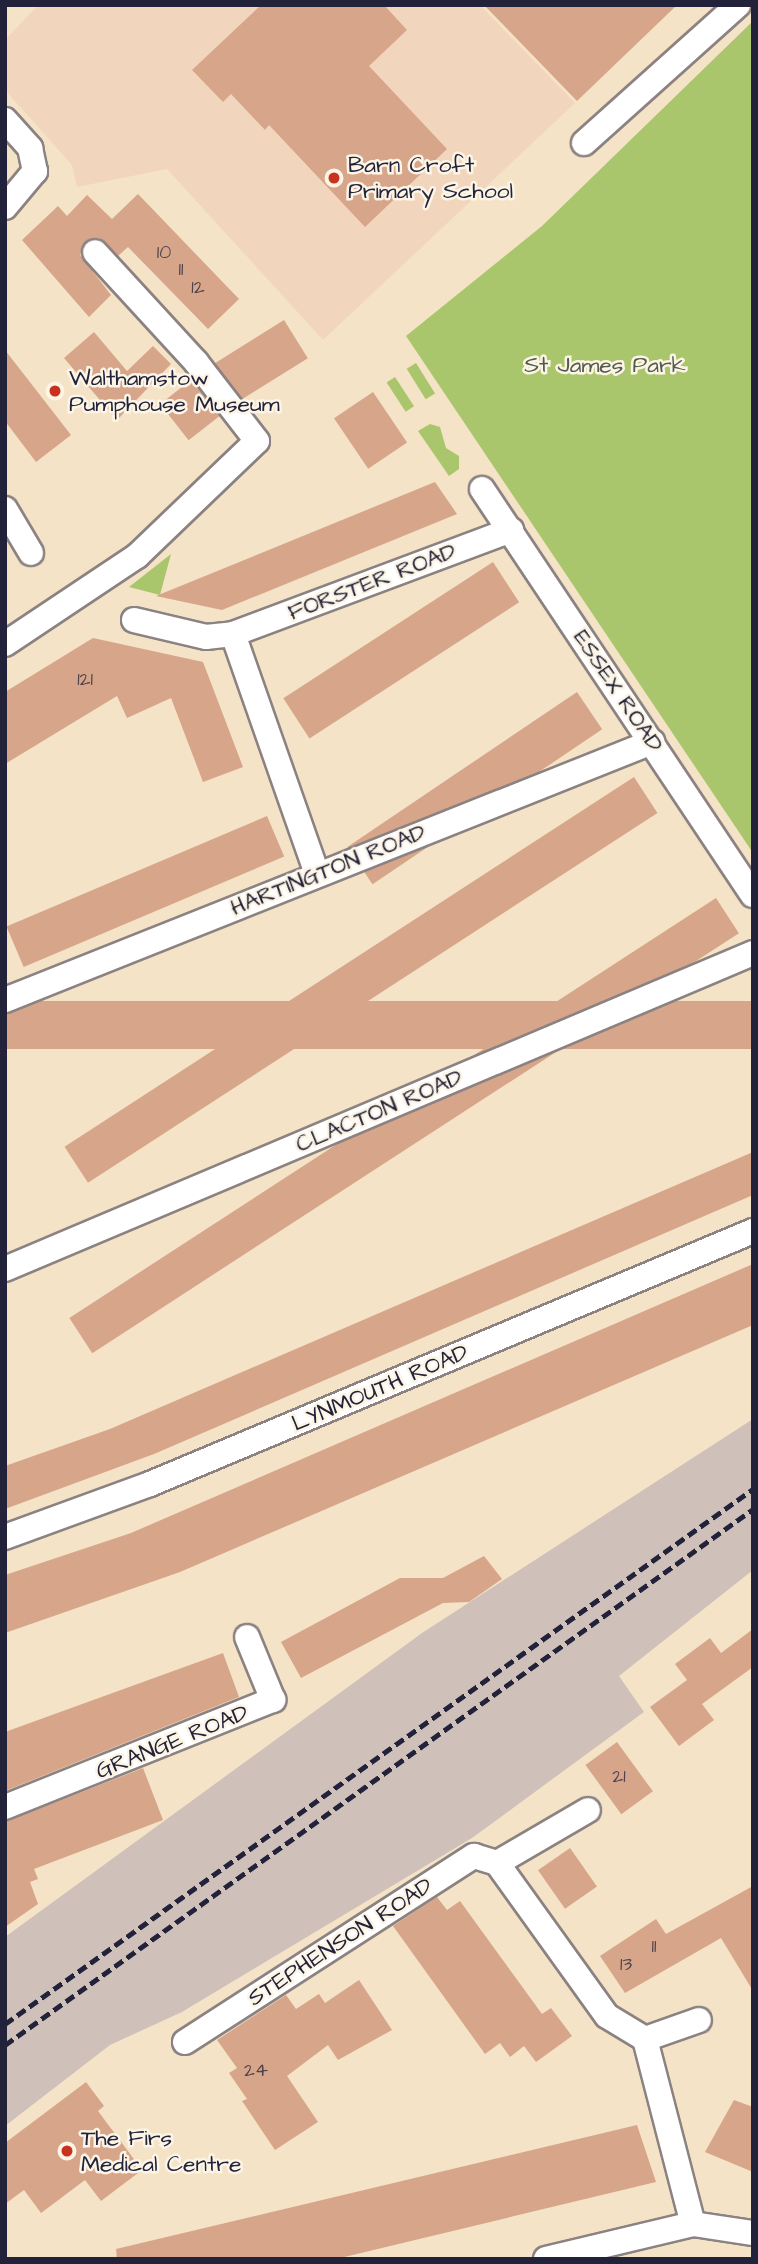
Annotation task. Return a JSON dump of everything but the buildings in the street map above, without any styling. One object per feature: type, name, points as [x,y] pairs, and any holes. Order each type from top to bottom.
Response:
[{"type":"street","points":[[584,143],[738,5]]},
{"type":"street","points":[[5,120],[30,148],[35,171],[5,207]]},
{"type":"street","points":[[5,644],[137,556],[257,441],[196,362],[95,252]]},
{"type":"street","name":"ESSEX ROAD","points":[[482,489],[753,895]]},
{"type":"street","points":[[5,509],[30,553]]},
{"type":"street","name":"FORSTER ROAD","points":[[134,620],[206,637],[233,634],[511,530]]},
{"type":"street","points":[[233,634],[317,874]]},
{"type":"street","name":"HARTINGTON ROAD","points":[[5,1000],[652,742]]},
{"type":"street","name":"CLACTON ROAD","points":[[5,1269],[753,953]]},
{"type":"street","name":"LYNMOUTH ROAD","points":[[5,1537],[150,1484],[753,1231]]},
{"type":"street","name":"GRANGE ROAD","points":[[5,1807],[274,1700],[247,1637]]},
{"type":"street","points":[[588,1810],[497,1863],[607,2017],[645,2039],[693,2224]]},
{"type":"street","name":"STEPHENSON ROAD","points":[[185,2042],[474,1856],[497,1863]]},
{"type":"street","points":[[645,2039],[699,2021]]},
{"type":"street","points":[[546,2259],[693,2224],[753,2233]]},
{"type":"shaded area","name":"Barn Croft Primary School","points":[[38,5],[480,5],[575,103],[323,340],[167,169],[77,187],[72,165],[5,90],[5,40]]},
{"type":"shaded area","points":[[753,1419],[753,1570],[619,1676],[644,1712],[472,1838],[182,2012],[110,2045],[5,2126],[5,1937],[422,1633]]},
{"type":"green space","name":"St James Park","points":[[753,21],[753,853],[406,336],[542,226]]},
{"type":"green space","points":[[416,363],[435,394],[426,399],[407,369]]},
{"type":"green space","points":[[395,377],[414,406],[406,412],[387,382]]},
{"type":"green space","points":[[430,424],[440,427],[446,448],[459,456],[459,469],[449,476],[418,431]]},
{"type":"green space","points":[[171,554],[160,595],[129,587]]},
{"type":"railway","points":[[5,2024],[753,1489]]},
{"type":"railway","points":[[5,2045],[753,1509]]},
{"type":"place","name":"Barn Croft Primary School","points":[[334,178]]},
{"type":"place","name":"Walthamstow Pumphouse Museum","points":[[55,391]]},
{"type":"place","name":"The Firs Medical Centre","points":[[67,2151]]}]
